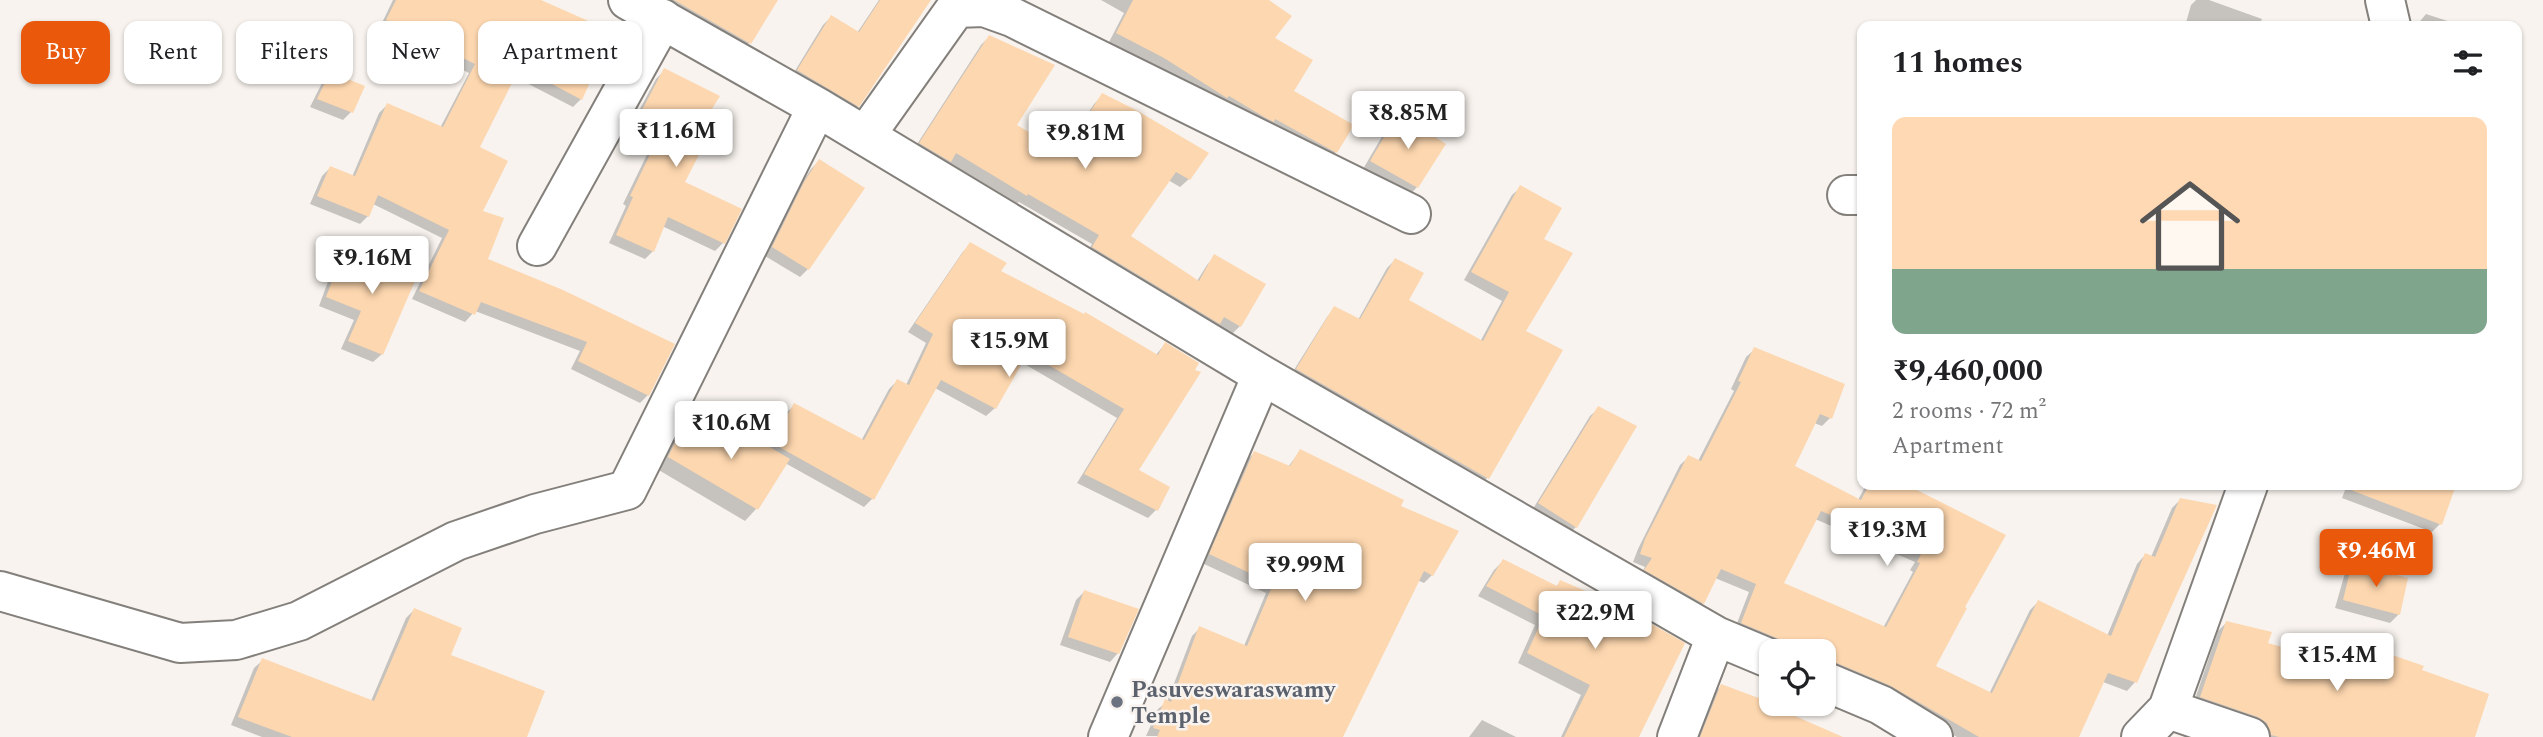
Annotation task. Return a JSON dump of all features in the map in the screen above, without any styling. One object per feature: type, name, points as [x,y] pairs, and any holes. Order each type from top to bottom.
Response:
[{"type":"street","points":[[628,0],[817,107],[1262,375],[1716,636],[1759,654]]},
{"type":"street","points":[[2385,0],[2390,21]]},
{"type":"street","points":[[865,136],[956,8],[984,7],[1013,17],[1411,214]]},
{"type":"street","points":[[537,246],[663,19]]},
{"type":"street","points":[[0,591],[180,643],[236,640],[299,621],[456,541],[535,514],[627,490],[817,107]]},
{"type":"street","points":[[1108,737],[1262,375]]},
{"type":"street","points":[[2141,737],[2168,709],[2246,490]]},
{"type":"street","points":[[1677,737],[1716,636]]},
{"type":"street","points":[[1836,686],[1881,705],[1933,737]]},
{"type":"street","points":[[2168,709],[2250,737]]},
{"type":"building","points":[[396,0],[541,0],[588,21],[478,21],[478,84],[512,84],[480,147],[508,161],[483,211],[504,218],[488,259],[563,290],[675,344],[649,396],[578,361],[587,342],[481,302],[475,315],[419,291],[449,230],[378,195],[369,217],[317,196],[330,166],[355,176],[387,103],[443,127],[475,64],[464,59],[464,21],[386,20]]},
{"type":"building","points":[[674,0],[778,0],[751,44]]},
{"type":"building","points":[[880,0],[931,0],[859,107],[797,70],[831,15],[859,32]]},
{"type":"building","points":[[1133,0],[1269,0],[1292,16],[1275,38],[1313,60],[1294,91],[1354,125],[1337,153],[1275,119],[1274,122],[1266,118],[1229,96],[1227,98],[1164,58],[1116,33]]},
{"type":"building","points":[[989,35],[1055,65],[1017,125],[1064,153],[1102,93],[1209,153],[1190,180],[1176,172],[1131,236],[1199,281],[1214,254],[1266,284],[1241,327],[1224,317],[1220,324],[1092,247],[1099,235],[1028,194],[1027,196],[956,153],[951,162],[919,143]]},
{"type":"building","points":[[664,68],[720,96],[697,133],[707,139],[685,182],[742,209],[725,244],[668,217],[654,252],[616,235],[633,197],[630,196],[665,123],[641,112]]},
{"type":"building","points":[[353,81],[365,86],[353,113],[317,99],[324,84],[353,84]]},
{"type":"building","points":[[552,84],[589,84],[582,100]]},
{"type":"building","points":[[1398,113],[1446,144],[1418,188],[1370,161]]},
{"type":"building","points":[[819,159],[865,188],[809,270],[772,247],[804,182]]},
{"type":"building","points":[[1520,185],[1562,208],[1544,239],[1573,253],[1526,331],[1563,350],[1489,479],[1296,369],[1334,306],[1360,319],[1395,258],[1424,273],[1409,300],[1483,341],[1509,292],[1471,272]]},
{"type":"building","points":[[970,242],[1007,263],[1001,271],[1084,314],[1085,312],[1158,355],[1165,342],[1199,363],[1195,370],[1201,372],[1139,470],[1170,487],[1158,511],[1084,474],[1124,409],[1028,353],[996,409],[941,380],[874,500],[772,443],[794,403],[864,440],[897,379],[909,385],[933,334],[915,323]]},
{"type":"building","points":[[345,247],[418,274],[383,355],[348,341],[361,311],[326,297]]},
{"type":"building","points":[[1754,347],[1845,384],[1832,419],[1820,414],[1795,466],[1861,500],[1866,490],[1917,490],[2006,535],[1965,607],[1967,608],[1936,666],[1992,693],[2038,600],[2111,636],[2145,553],[2155,557],[2180,498],[2217,505],[2137,683],[2108,673],[2079,737],[1979,737],[1889,685],[1836,663],[1836,639],[1779,639],[1741,623],[1756,584],[1721,569],[1704,604],[1644,570],[1652,558],[1640,554],[1645,539],[1688,455],[1701,461],[1741,382],[1738,381]],"holes":[[[1821,511],[1921,554],[1917,562],[1920,563],[1886,627],[1784,583]]]},
{"type":"building","points":[[1598,406],[1637,426],[1577,528],[1538,503]]},
{"type":"building","points":[[712,413],[790,459],[758,510],[668,457],[680,433],[695,440]]},
{"type":"building","points":[[1300,449],[1404,500],[1401,506],[1459,531],[1433,576],[1424,571],[1343,737],[1157,737],[1160,730],[1153,728],[1165,699],[1171,702],[1199,626],[1247,646],[1273,584],[1209,554],[1254,451],[1290,466]]},
{"type":"building","points":[[2351,490],[2454,490],[2442,525]]},
{"type":"building","points":[[1503,559],[1557,586],[1560,580],[1618,605],[1685,643],[1639,737],[1564,737],[1590,685],[1527,653],[1544,616],[1486,586]]},
{"type":"building","points":[[2352,563],[2408,578],[2400,615],[2343,600]]},
{"type":"building","points":[[1084,590],[1139,609],[1119,654],[1068,637]]},
{"type":"building","points":[[414,608],[462,628],[451,655],[545,691],[527,737],[292,737],[238,717],[262,658],[374,701]]},
{"type":"building","points":[[2226,621],[2272,632],[2268,643],[2371,672],[2378,650],[2424,666],[2422,670],[2489,694],[2475,737],[2271,735],[2267,723],[2258,717],[2200,697]]},
{"type":"building","points":[[1721,684],[1759,698],[1759,716],[1795,716],[1843,737],[1700,737]]},
{"type":"place","name":"Pasuveswaraswamy Temple","points":[[1117,702]]}]
